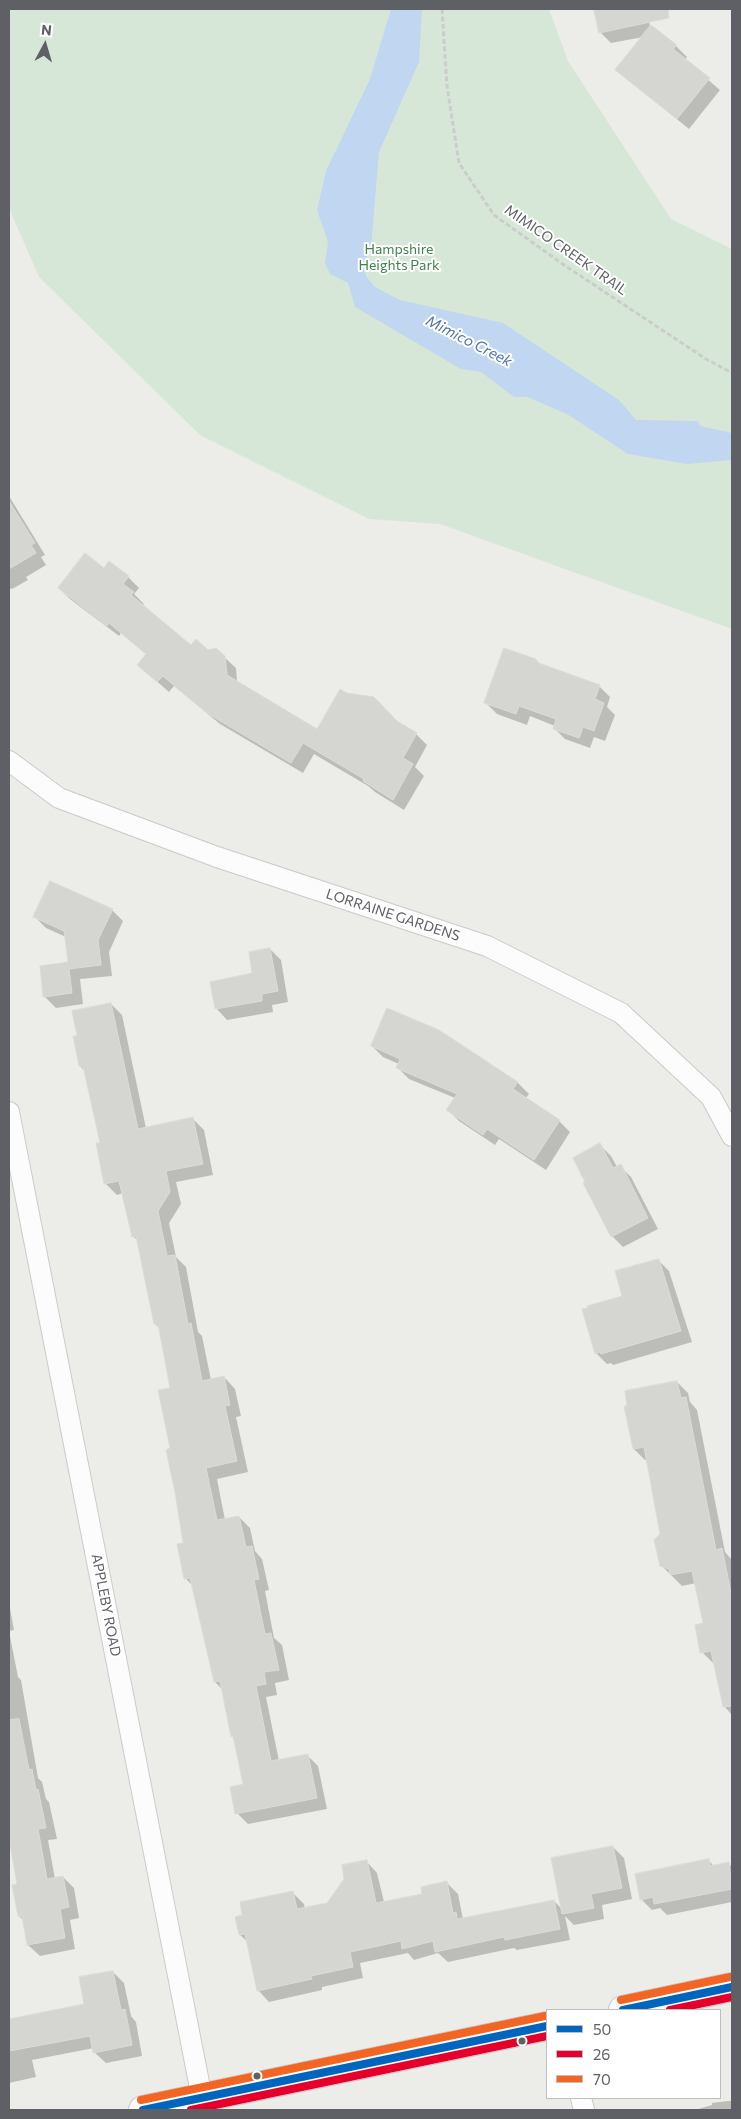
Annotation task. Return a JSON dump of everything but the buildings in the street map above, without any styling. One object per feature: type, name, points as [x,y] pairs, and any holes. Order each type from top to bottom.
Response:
[{"type":"main road","points":[[628,2009],[732,1987]]},
{"type":"main road","points":[[143,2110],[546,2026]]},
{"type":"street","name":"LORRAINE GARDENS","points":[[9,761],[59,798],[218,857],[487,946],[621,1013],[711,1097],[732,1136]]},
{"type":"street","name":"APPLEBY ROAD","points":[[9,1112],[202,2098]]},
{"type":"path","name":"MIMICO CREEK TRAIL","points":[[442,9],[447,86],[460,163],[494,215],[564,265],[680,342],[706,359],[732,372]]},
{"type":"green space","name":"Hampshire Heights Park","points":[[9,9],[549,9],[568,61],[671,219],[732,249],[732,629],[440,524],[369,519],[200,435],[39,277],[9,208]]},
{"type":"water","name":"Mimico Creek","points":[[391,9],[422,9],[419,62],[379,152],[371,248],[363,266],[366,276],[375,287],[400,300],[503,323],[619,400],[636,420],[698,421],[700,426],[732,433],[732,460],[687,464],[628,454],[567,414],[527,397],[514,397],[481,372],[461,369],[355,307],[348,283],[330,274],[325,263],[328,242],[317,210],[326,171],[370,79]]},
{"type":"transit line","name":"70","points":[[621,2000],[730,1977]]},
{"type":"transit line","name":"50","points":[[628,2009],[732,1987]]},
{"type":"transit line","name":"26","points":[[675,2009],[732,1997]]},
{"type":"transit line","name":"70","points":[[141,2100],[545,2016]]},
{"type":"transit line","name":"50","points":[[143,2110],[546,2026]]},
{"type":"transit line","name":"26","points":[[191,2110],[546,2036]]}]
